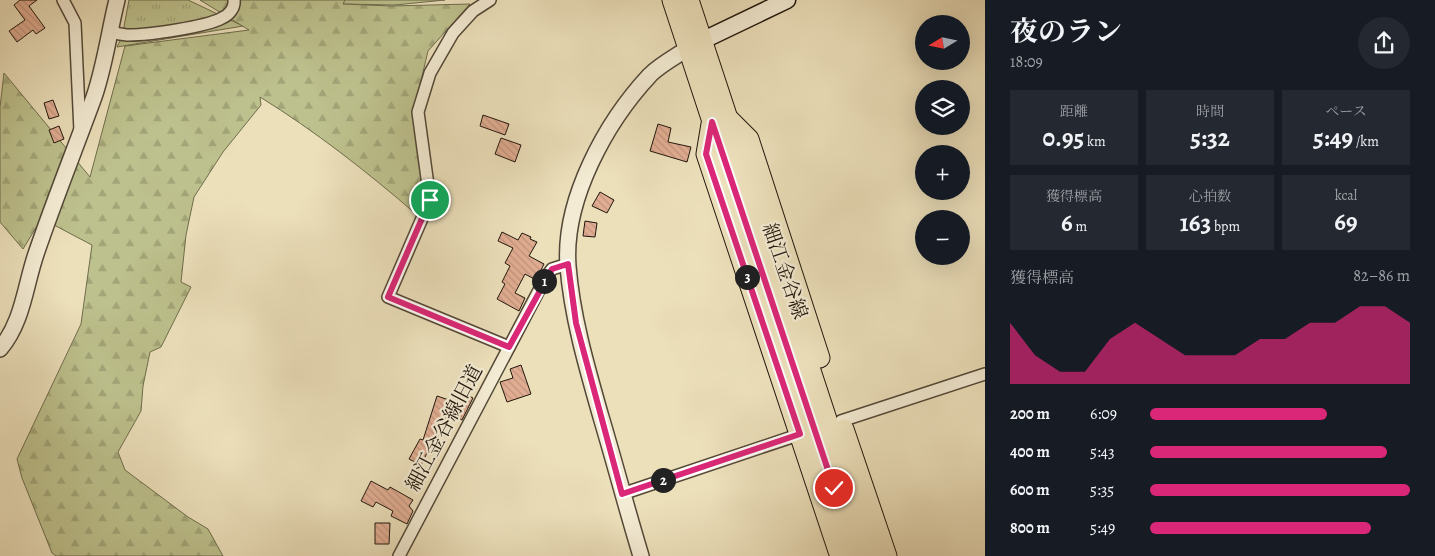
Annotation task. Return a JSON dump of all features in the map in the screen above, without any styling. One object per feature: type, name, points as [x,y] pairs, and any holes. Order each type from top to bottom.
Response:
[{"type":"main road","name":"細江金谷線","points":[[672,0],[694,44],[856,556]]},
{"type":"main road","name":"細江金谷線","points":[[689,0],[694,44]]},
{"type":"main road","points":[[694,44],[787,0]]},
{"type":"main road","name":"細江金谷線","points":[[719,120],[872,556]]},
{"type":"main road","points":[[844,556],[838,551],[706,154],[719,120],[749,139],[886,556]]},
{"type":"street","points":[[63,0],[75,23],[80,131]]},
{"type":"street","points":[[0,350],[8,340],[22,309],[33,262],[94,96],[117,0]]},
{"type":"street","points":[[110,32],[129,35],[152,33],[212,22],[229,14],[234,0]]},
{"type":"street","points":[[490,0],[473,11],[453,33],[430,73],[418,112],[430,200],[388,297],[509,347]]},
{"type":"street","points":[[640,556],[576,323],[568,264],[573,213],[589,164],[613,124],[651,74],[694,44]]},
{"type":"street","name":"細江金谷線旧道","points":[[399,556],[552,269],[568,264]]},
{"type":"street","points":[[841,421],[985,374]]},
{"type":"street","points":[[622,494],[800,434]]},
{"type":"green space","points":[[129,0],[188,0],[243,26],[117,47],[122,37]]},
{"type":"green space","points":[[200,0],[345,0],[343,4],[391,6],[470,4],[428,51],[415,106],[425,194],[416,214],[340,152],[260,97],[261,105],[223,152],[194,197],[186,235],[181,282],[191,287],[161,347],[150,352],[143,386],[141,411],[118,452],[125,470],[188,517],[208,529],[223,556],[56,556],[52,553],[22,478],[17,459],[81,324],[92,245],[54,225],[40,221],[23,249],[0,222],[0,107],[4,73],[90,177],[125,46],[249,30]]},
{"type":"green space","points":[[345,0],[445,0],[395,5],[342,4]]},
{"type":"building","points":[[20,0],[37,0],[29,6],[45,28],[36,34],[33,30],[17,42],[9,31],[25,20],[14,5]]},
{"type":"building","points":[[53,100],[59,116],[49,119],[44,103]]},
{"type":"building","points":[[483,115],[509,124],[505,135],[480,126]]},
{"type":"building","points":[[658,124],[671,128],[668,142],[691,147],[687,162],[650,151]]},
{"type":"building","points":[[59,126],[64,139],[54,143],[49,130]]},
{"type":"building","points":[[501,138],[521,145],[515,162],[495,154]]},
{"type":"building","points":[[600,192],[614,200],[607,213],[592,206]]},
{"type":"building","points":[[585,221],[597,223],[595,237],[583,236]]},
{"type":"building","points":[[502,232],[518,240],[522,233],[531,237],[530,239],[537,242],[529,256],[544,264],[536,280],[525,274],[515,293],[525,298],[519,311],[497,299],[505,284],[502,282],[510,266],[505,263],[513,248],[498,241]]},
{"type":"building","points":[[521,365],[531,394],[507,402],[500,382],[513,378],[510,369]]},
{"type":"building","points":[[463,393],[473,398],[462,420],[447,412],[442,436],[436,435],[421,465],[409,459],[420,439],[423,440],[437,396],[458,403]]},
{"type":"building","points":[[371,481],[388,490],[390,487],[413,500],[409,506],[413,511],[407,524],[391,516],[393,511],[376,502],[373,507],[361,501]]},
{"type":"building","points":[[375,523],[390,523],[389,544],[375,544]]},
{"type":"route","points":[[430,200],[388,297],[509,347],[546,277],[555,267],[568,264],[576,323],[622,494],[800,434],[706,154],[712,122],[834,488]]}]
